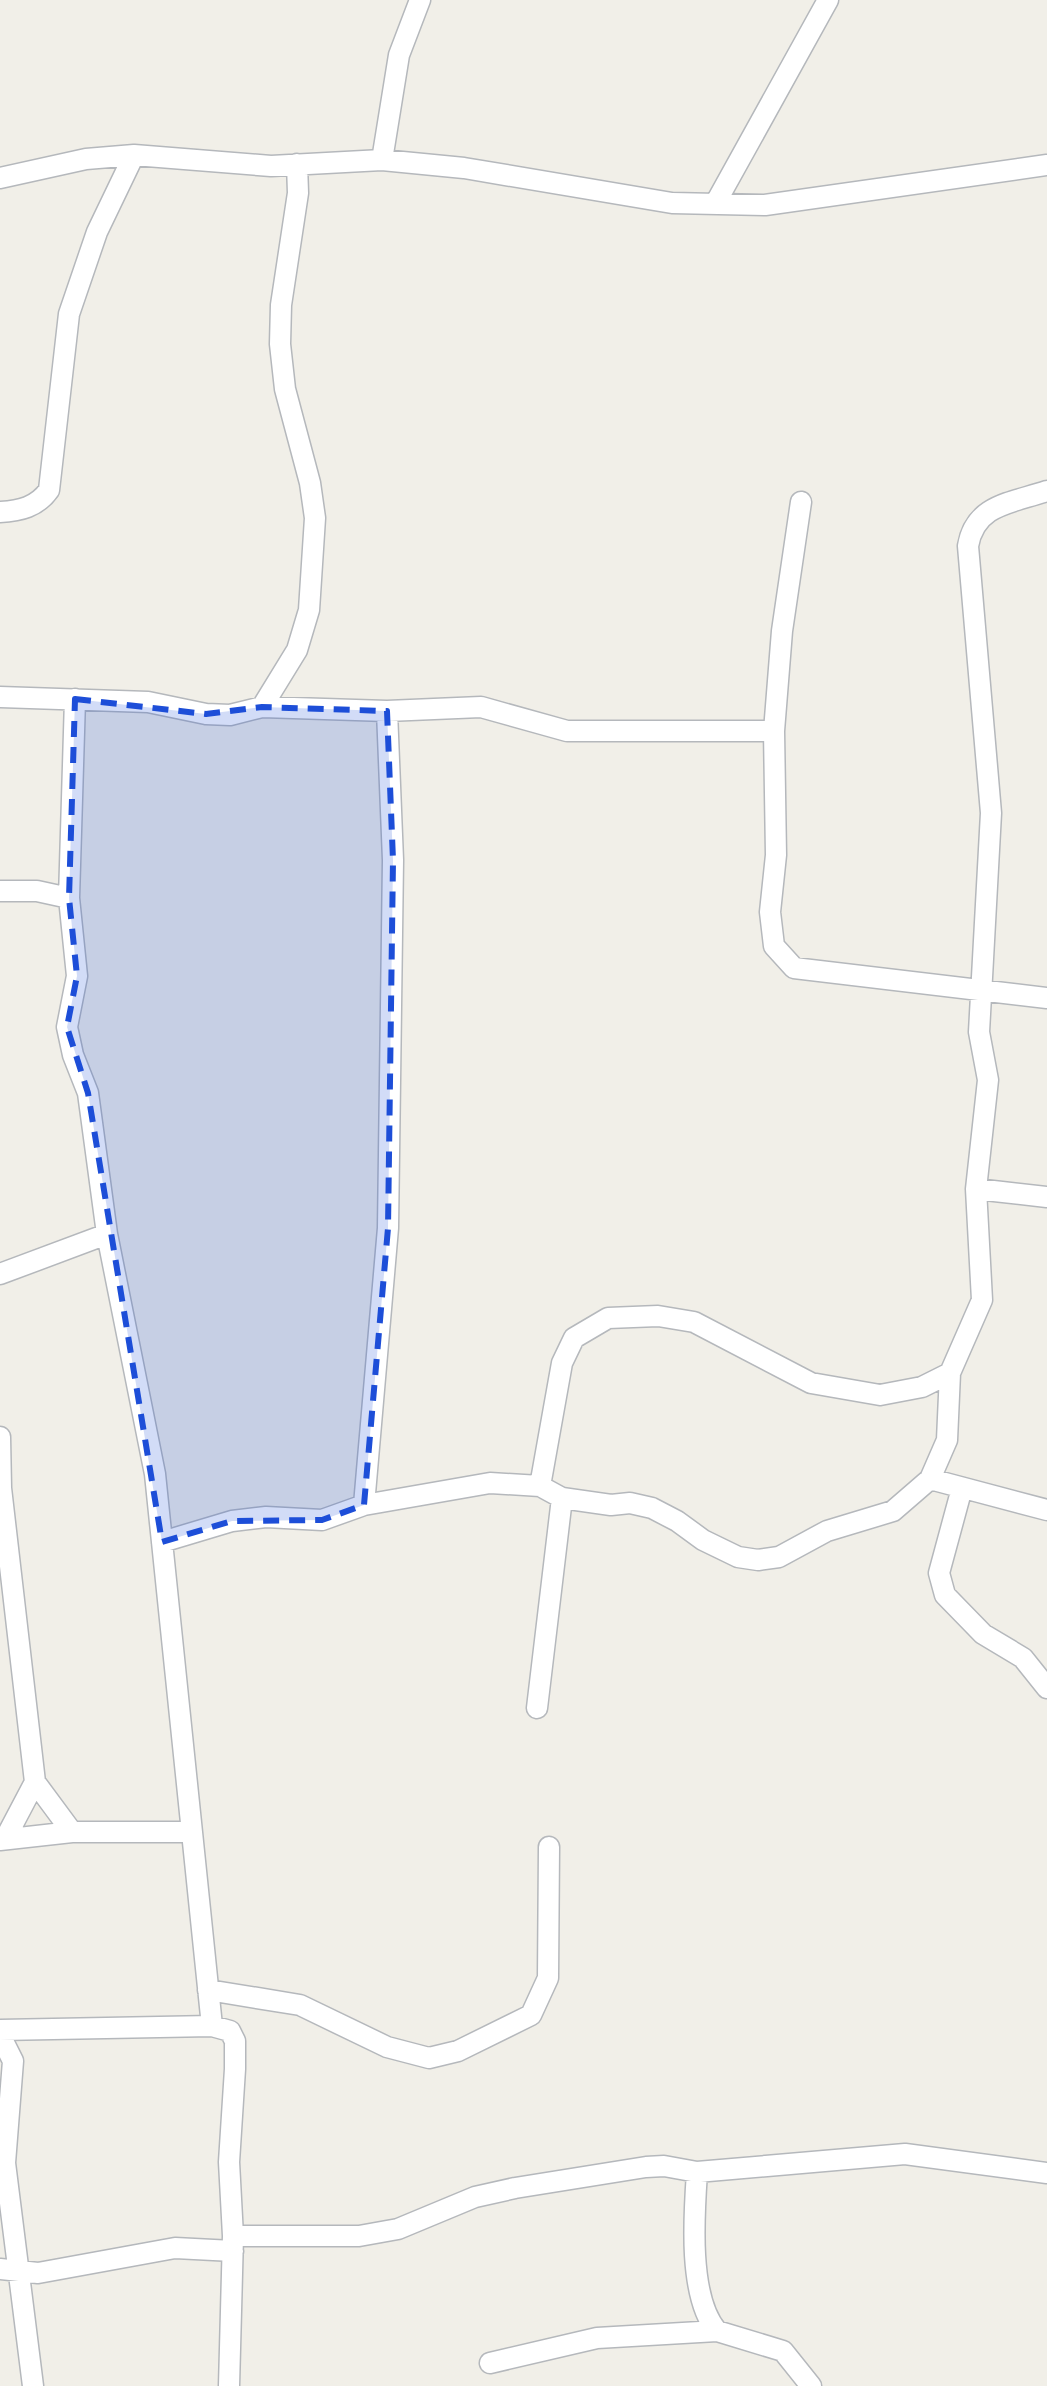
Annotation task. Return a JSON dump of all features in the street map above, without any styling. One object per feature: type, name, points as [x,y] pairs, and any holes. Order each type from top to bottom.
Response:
[{"type":"street","points":[[382,160],[399,55],[420,0]]},
{"type":"street","points":[[715,204],[828,0]]},
{"type":"street","points":[[0,178],[86,159],[134,155],[271,166],[382,160],[464,168],[672,203],[765,205],[1047,165]]},
{"type":"street","points":[[0,512],[18,511],[41,501],[49,490],[69,314],[97,232],[134,155]]},
{"type":"street","points":[[262,707],[297,650],[309,610],[315,518],[310,483],[285,389],[280,344],[281,305],[298,193],[297,164]]},
{"type":"street","points":[[162,1542],[232,1521],[266,1517],[322,1520],[364,1505],[468,1485],[540,1486],[562,1498],[611,1505],[630,1503],[652,1508],[703,1540],[738,1557],[758,1560],[779,1557],[827,1531],[893,1511],[930,1479],[947,1440],[950,1373],[982,1300],[976,1189],[988,1080],[979,1032],[991,813],[968,546],[971,528],[987,511],[1047,491]]},
{"type":"street","points":[[801,502],[782,631],[774,731],[776,855],[770,912],[774,946],[794,968],[1047,998]]},
{"type":"street","points":[[0,697],[148,702],[206,714],[230,715],[262,707],[387,711],[481,707],[567,731],[774,731]]},
{"type":"street","points":[[75,699],[69,898],[77,976],[67,1027],[73,1055],[88,1093],[107,1234],[155,1474],[212,2026]]},
{"type":"street","points":[[364,1505],[388,1228],[393,860],[387,711]]},
{"type":"street","points":[[0,891],[37,891],[69,898]]},
{"type":"street","points":[[976,1189],[1047,1197]]},
{"type":"street","points":[[0,1274],[107,1234]]},
{"type":"street","points":[[540,1486],[562,1363],[574,1338],[608,1318],[658,1316],[694,1322],[811,1383],[880,1395],[922,1387],[950,1373]]},
{"type":"street","points":[[0,1437],[1,1488],[35,1782],[72,1832]]},
{"type":"street","points":[[930,1479],[1047,1510]]},
{"type":"street","points":[[962,1488],[939,1573],[945,1595],[983,1634],[1023,1658],[1047,1688]]},
{"type":"street","points":[[537,1708],[562,1498]]},
{"type":"street","points":[[2,1839],[35,1782]]},
{"type":"street","points":[[2,1839],[72,1832],[191,1832]]},
{"type":"street","points":[[208,1990],[300,2005],[387,2047],[429,2058],[458,2051],[531,2015],[548,1978],[549,1847]]},
{"type":"street","points":[[33,2386],[5,2163],[5,2135],[14,2076],[2,2036],[212,2026],[230,2031],[235,2041],[229,2162],[233,2243],[229,2386]]},
{"type":"street","points":[[0,2269],[21,2273],[72,2268],[175,2248],[359,2236],[398,2229],[475,2197],[646,2167],[664,2166],[697,2172],[905,2154],[1047,2173]]},
{"type":"street","points":[[697,2172],[692,2238],[705,2308],[717,2331]]},
{"type":"street","points":[[490,2363],[597,2338],[717,2331],[783,2351],[811,2386]]},
{"type":"highlighted area","points":[[75,699],[206,714],[262,707],[387,711],[393,860],[388,1228],[364,1505],[322,1520],[232,1521],[162,1542],[88,1093],[67,1027],[77,976],[69,898]]}]
